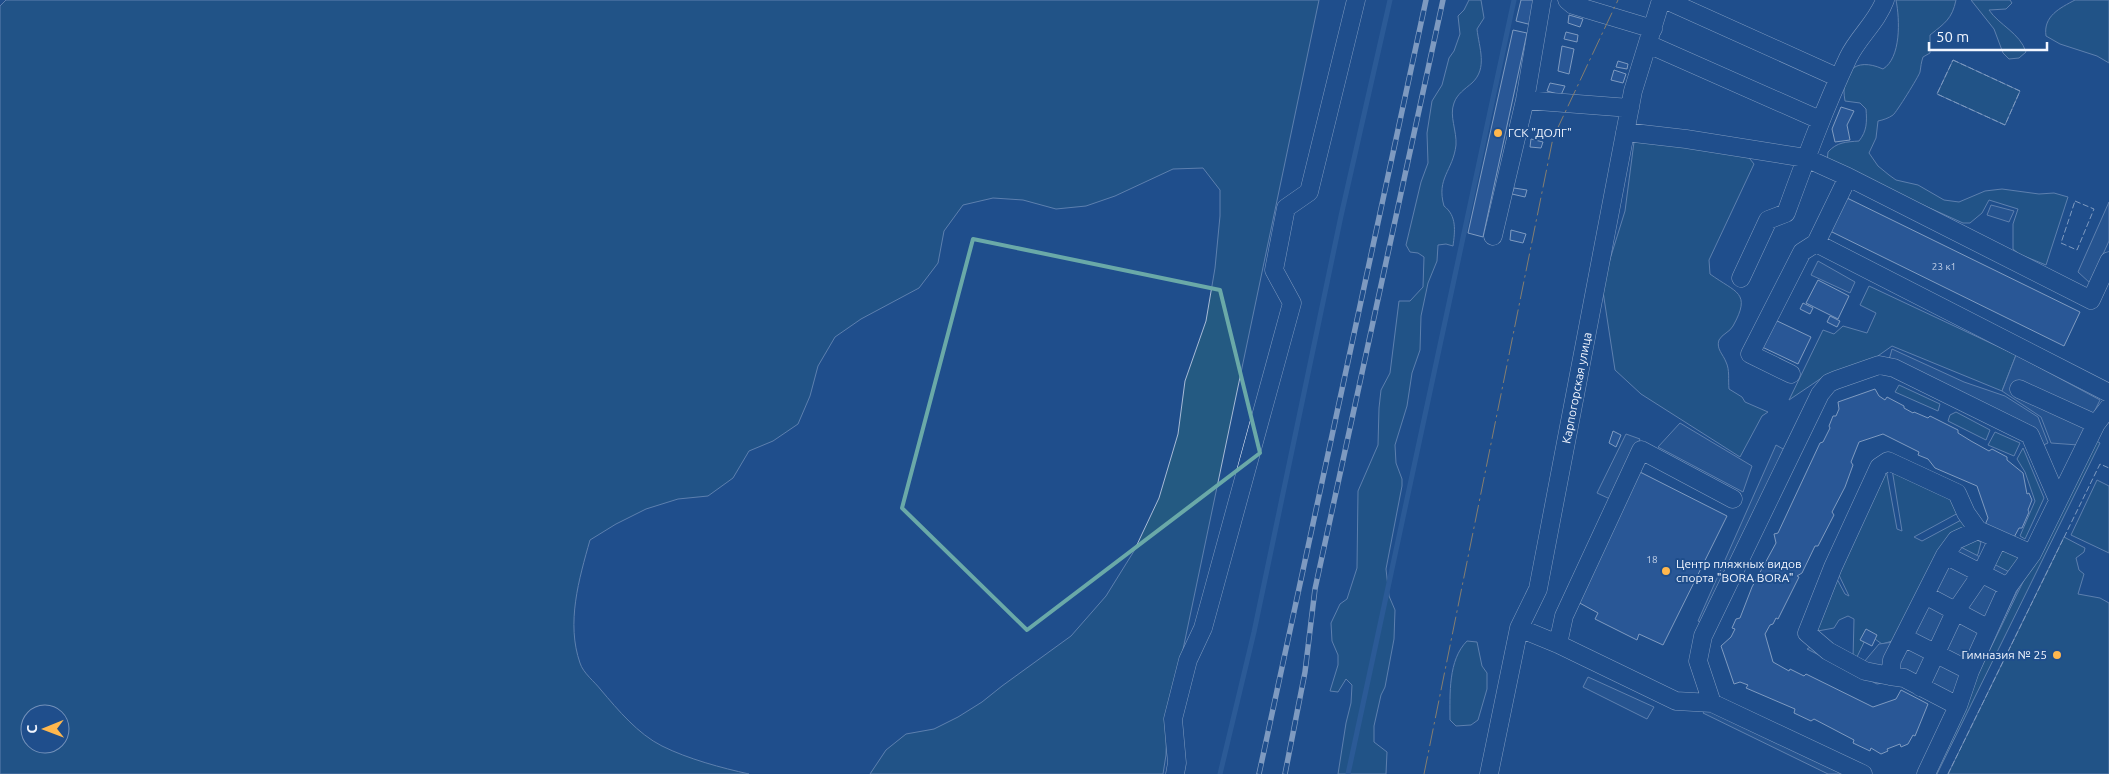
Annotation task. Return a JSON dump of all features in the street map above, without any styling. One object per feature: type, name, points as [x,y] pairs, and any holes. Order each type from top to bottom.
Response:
[{"type":"lane","points":[[1175,774],[1177,763],[1174,719],[1186,668],[1203,628],[1292,303],[1274,270],[1286,208],[1309,192],[1356,0]]},
{"type":"lane","points":[[1492,236],[1525,100],[1542,0]]},
{"type":"lane","points":[[1567,0],[1573,5],[1650,36],[1820,120]]},
{"type":"lane","name":"Карпогорская улица","points":[[1489,774],[1519,628],[1538,589],[1633,91],[1662,0]]},
{"type":"lane","points":[[1666,0],[1839,78]]},
{"type":"lane","points":[[1741,278],[1768,220],[1786,213],[1820,120],[1849,56],[1881,10],[1885,0]]},
{"type":"lane","points":[[1525,100],[1630,108]]},
{"type":"lane","points":[[1625,132],[1686,139],[1806,158],[1848,177],[2091,300],[2109,261]]},
{"type":"lane","points":[[1791,374],[1750,354],[1802,252],[1816,243],[1848,177]]},
{"type":"lane","points":[[1816,243],[2109,393]]},
{"type":"lane","points":[[1712,703],[1698,661],[1703,636],[1820,394],[1829,383],[1878,365],[1894,368],[2030,435],[2058,500]]},
{"type":"lane","points":[[2020,389],[2096,424]]},
{"type":"lane","points":[[1926,774],[1958,706],[1970,671],[2008,587],[2032,554],[2096,424],[2109,407]]},
{"type":"lane","points":[[1558,644],[1564,616],[1641,450],[1732,499]]},
{"type":"lane","points":[[1958,706],[1904,678],[1865,671],[1828,651],[1808,633],[1833,567],[1879,467],[1888,461],[1956,493],[1966,513],[1978,530],[2032,554]]},
{"type":"lane","points":[[1890,676],[1892,660],[1905,638],[1945,555],[1956,540],[1978,530]]},
{"type":"lane","points":[[1920,687],[1955,612],[1981,574],[1998,539]]},
{"type":"lane","points":[[1945,555],[2008,587]]},
{"type":"lane","points":[[1926,594],[1955,612],[1989,629]]},
{"type":"lane","points":[[1519,628],[1558,644],[1676,702],[1712,703],[1863,774]]},
{"type":"lane","points":[[1905,638],[1970,671]]},
{"type":"highlighted area","points":[[973,239],[1220,290],[1260,453],[1027,630],[902,508]]},
{"type":"shaded area","points":[[6,0],[1319,0],[1181,659],[1167,717],[1166,755],[1163,774],[870,774],[886,750],[906,734],[934,729],[958,717],[982,702],[1071,636],[1106,596],[1134,551],[1159,498],[1178,434],[1185,381],[1206,321],[1215,268],[1220,216],[1220,190],[1203,168],[1173,169],[1115,196],[1086,206],[1056,209],[1023,200],[993,198],[963,205],[944,231],[938,263],[919,288],[861,319],[835,337],[818,366],[810,396],[798,424],[773,441],[749,451],[733,478],[708,496],[678,499],[646,509],[590,540],[578,586],[574,617],[576,648],[584,670],[614,706],[653,741],[672,751],[694,759],[749,774],[0,774],[0,6]]},
{"type":"shaded area","points":[[1469,0],[1481,0],[1484,18],[1477,29],[1481,50],[1480,71],[1454,103],[1453,118],[1456,145],[1442,188],[1444,206],[1453,219],[1453,246],[1446,244],[1438,245],[1437,261],[1428,283],[1421,316],[1420,350],[1412,373],[1407,406],[1395,445],[1396,463],[1402,479],[1402,486],[1386,569],[1389,596],[1395,610],[1394,639],[1385,687],[1381,695],[1374,726],[1374,742],[1387,752],[1386,774],[1338,774],[1351,703],[1352,685],[1346,679],[1338,692],[1330,691],[1338,665],[1338,655],[1332,641],[1331,623],[1340,604],[1347,599],[1357,568],[1358,491],[1378,445],[1381,390],[1390,373],[1399,301],[1410,301],[1423,287],[1424,257],[1418,253],[1410,252],[1406,245],[1421,182],[1428,163],[1427,133],[1432,101],[1442,85],[1449,58],[1454,51],[1460,34],[1458,16],[1464,10]]},
{"type":"shaded area","points":[[1896,0],[1956,0],[1947,20],[1930,35],[1930,53],[1923,57],[1919,75],[1903,102],[1893,115],[1878,121],[1876,138],[1869,153],[1878,166],[1896,180],[1918,185],[1944,200],[1959,202],[1985,191],[2002,189],[2039,194],[2054,193],[2068,197],[2046,265],[2019,254],[2013,249],[2013,224],[2018,209],[1989,200],[1982,213],[1970,223],[1963,223],[1827,162],[1828,152],[1831,149],[1842,143],[1859,141],[1864,134],[1866,109],[1860,103],[1845,101],[1845,82],[1847,75],[1857,66],[1873,65],[1883,69],[1889,64],[1898,38]]},
{"type":"shaded area","points":[[1971,0],[2010,0],[2012,3],[2006,9],[1989,10],[2014,34],[2026,52],[2019,58],[2009,59],[2003,53],[1994,29]]},
{"type":"shaded area","points":[[2075,0],[2109,0],[2109,63],[2097,56],[2060,44],[2046,36],[2047,23],[2050,18],[2058,10]]},
{"type":"shaded area","points":[[1953,60],[2020,91],[2005,125],[1937,94]]},
{"type":"shaded area","points":[[1641,141],[1746,154],[1754,164],[1709,260],[1710,274],[1734,290],[1741,300],[1739,315],[1730,330],[1720,338],[1718,343],[1728,368],[1729,389],[1742,397],[1745,402],[1768,412],[1762,416],[1740,457],[1641,394],[1615,370],[1602,285],[1625,211],[1634,142]]},
{"type":"shaded area","points":[[2109,202],[2109,241],[2090,283],[2078,272]]},
{"type":"shaded area","points":[[1991,205],[2014,211],[2009,222],[1987,215]]},
{"type":"shaded area","points":[[1818,261],[1855,282],[1850,293],[1811,275]]},
{"type":"shaded area","points":[[1869,286],[2016,355],[2002,391],[1892,346],[1875,358],[1823,377],[1789,400],[1823,330],[1834,334],[1843,326],[1867,333],[1876,313],[1860,305]]},
{"type":"shaded area","points":[[1892,349],[1964,382],[2005,396],[2038,417],[2048,443],[2041,446],[1889,360]]},
{"type":"shaded area","points":[[2016,355],[2100,400],[2078,445],[2051,443],[2041,417],[2002,391]]},
{"type":"shaded area","points":[[1899,385],[1940,404],[1938,411],[1895,392]]},
{"type":"shaded area","points":[[1956,412],[1990,430],[1986,440],[1948,421],[1950,415]]},
{"type":"shaded area","points":[[1680,423],[1752,466],[1743,492],[1658,447]]},
{"type":"shaded area","points":[[1995,432],[2020,443],[2014,456],[1988,445]]},
{"type":"shaded area","points":[[1626,434],[1640,439],[1610,499],[1597,493]]},
{"type":"shaded area","points":[[2093,439],[2100,443],[1937,774],[1929,774]]},
{"type":"shaded area","points":[[1776,445],[1785,450],[1704,624],[1698,621]]},
{"type":"shaded area","points":[[2023,448],[2044,498],[2025,539],[2020,536],[2035,501],[2025,472],[2017,459]]},
{"type":"shaded area","points":[[1886,469],[1897,529],[1902,531],[1892,469],[1954,500],[1960,512],[1914,537],[1922,541],[1963,519],[1968,529],[1899,639],[1882,644],[1868,634],[1856,659],[1853,659],[1854,619],[1848,616],[1839,620],[1834,628],[1807,633],[1837,579],[1845,594],[1849,596],[1837,571]]},
{"type":"shaded area","points":[[2097,480],[2109,486],[2109,553],[2071,535]]},
{"type":"shaded area","points":[[1970,536],[1981,542],[1978,554],[1972,559],[1962,555],[1961,546]]},
{"type":"shaded area","name":"Гимназия № 25","points":[[2064,537],[2085,548],[2084,552],[2076,558],[2079,570],[2084,574],[2078,594],[2100,598],[2109,603],[2109,774],[1948,774]]},
{"type":"shaded area","points":[[1949,541],[2023,579],[1928,774],[1953,707],[1899,680],[1877,684],[1807,649],[1824,639],[1864,662],[1879,644],[1901,641]]},
{"type":"shaded area","points":[[2003,549],[2019,557],[2020,561],[2011,576],[1995,568],[1996,555]]},
{"type":"shaded area","points":[[1467,641],[1477,642],[1482,666],[1487,673],[1487,689],[1478,720],[1471,725],[1456,726],[1450,720],[1451,678],[1456,658]]},
{"type":"shaded area","points":[[1588,677],[1654,707],[1647,719],[1583,687]]},
{"type":"shaded area","points":[[1707,706],[1849,774],[1828,774],[1703,713]]},
{"type":"building","points":[[1521,0],[1538,0],[1532,25],[1516,21]]},
{"type":"building","points":[[1569,15],[1583,19],[1580,27],[1568,23]]},
{"type":"building","name":"ГСК \"ДОЛГ\"","points":[[1513,30],[1527,33],[1483,237],[1468,233]]},
{"type":"building","points":[[1566,32],[1578,35],[1577,42],[1564,39]]},
{"type":"building","points":[[1562,46],[1574,49],[1569,74],[1558,71]]},
{"type":"building","points":[[1618,61],[1628,64],[1627,69],[1616,67]]},
{"type":"building","points":[[1614,70],[1626,74],[1623,83],[1611,80]]},
{"type":"building","points":[[1550,83],[1565,86],[1561,95],[1547,91]]},
{"type":"building","points":[[1841,107],[1854,111],[1847,125],[1850,140],[1835,142],[1832,129]]},
{"type":"building","points":[[1531,139],[1543,142],[1541,148],[1530,147]]},
{"type":"building","points":[[1514,188],[1527,190],[1525,197],[1512,194]]},
{"type":"building","points":[[1845,197],[2080,312],[2064,346],[1828,230]]},
{"type":"building","points":[[1511,230],[1526,234],[1523,243],[1510,240]]},
{"type":"building","points":[[1818,280],[1849,296],[1838,319],[1806,303]]},
{"type":"building","points":[[1803,303],[1813,308],[1810,314],[1800,309]]},
{"type":"building","points":[[1830,316],[1840,321],[1837,327],[1827,322]]},
{"type":"building","points":[[1773,319],[1811,337],[1798,364],[1760,346]]},
{"type":"building","points":[[1875,389],[1879,396],[1885,400],[1887,397],[1913,413],[1928,418],[1930,416],[1958,430],[1958,433],[1989,451],[1992,449],[2007,457],[2007,460],[2023,473],[2027,494],[2029,493],[2032,500],[2022,528],[2019,528],[2012,541],[1984,527],[1988,518],[1977,486],[1935,468],[1928,459],[1918,455],[1919,452],[1883,434],[1859,442],[1851,462],[1853,465],[1845,487],[1832,512],[1834,515],[1818,546],[1815,546],[1802,573],[1797,576],[1799,577],[1778,619],[1776,618],[1765,634],[1773,662],[1789,671],[1790,669],[1804,676],[1806,674],[1873,707],[1896,699],[1901,690],[1928,704],[1915,736],[1913,735],[1908,744],[1901,747],[1900,744],[1887,749],[1888,751],[1881,754],[1871,748],[1870,751],[1853,743],[1854,740],[1814,719],[1811,721],[1794,713],[1795,709],[1746,688],[1748,685],[1740,682],[1734,684],[1721,646],[1731,637],[1735,629],[1732,628],[1736,619],[1740,618],[1752,587],[1776,543],[1774,534],[1778,533],[1820,443],[1823,442],[1830,428],[1833,416],[1836,416],[1839,409],[1838,402]]},
{"type":"building","points":[[1613,431],[1621,435],[1616,447],[1609,443]]},
{"type":"building","points":[[1640,472],[1727,516],[1663,645],[1639,634],[1637,640],[1595,619],[1598,613],[1576,601]]},
{"type":"building","points":[[1866,629],[1877,635],[1872,646],[1860,640]]},
{"type":"waterway","points":[[1220,774],[1254,632],[1341,216],[1390,0]]},
{"type":"waterway","points":[[1348,774],[1514,0]]},
{"type":"railway","points":[[1259,774],[1426,0]]},
{"type":"railway","points":[[1285,774],[1305,672],[1315,589],[1443,0]]},
{"type":"fence","points":[[1953,60],[2020,91],[2005,125],[1937,94],[1953,60]]},
{"type":"fence","points":[[2075,201],[2094,209],[2077,250],[2061,243],[2075,201]]},
{"type":"fence","points":[[1948,774],[2100,464],[2109,468]]},
{"type":"power","points":[[1424,774],[1553,138],[1618,0]]},
{"type":"place","name":"ГСК \"ДОЛГ\"","points":[[1498,133]]},
{"type":"place","name":"Центр пляжных видов спорта \"BORA BORA\"","points":[[1666,571]]},
{"type":"place","name":"Гимназия № 25","points":[[2057,655]]}]
